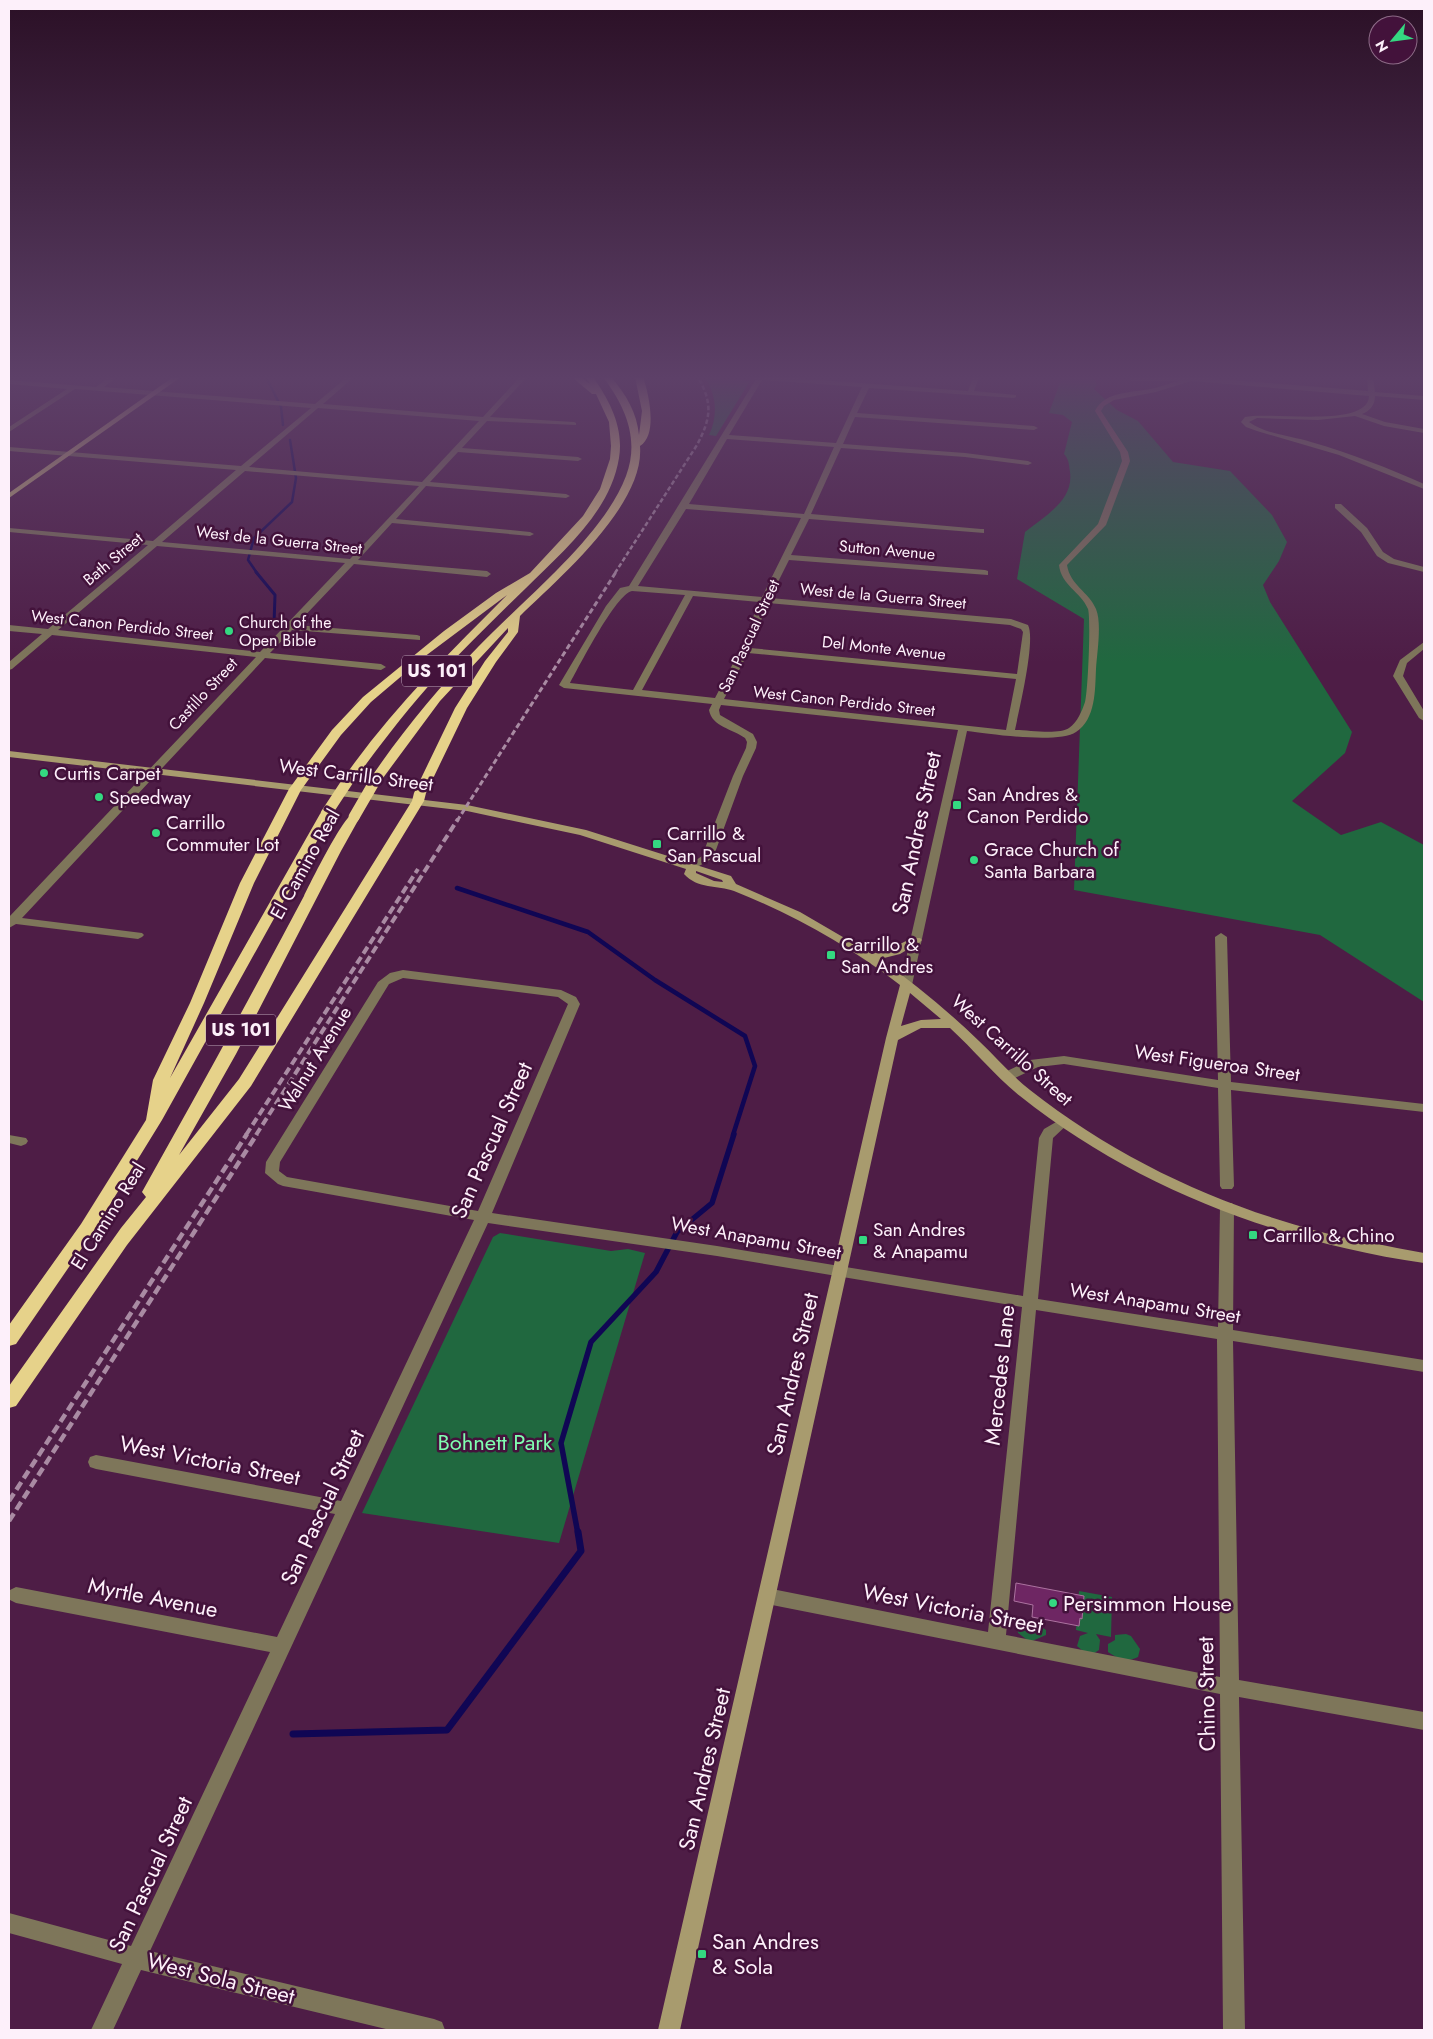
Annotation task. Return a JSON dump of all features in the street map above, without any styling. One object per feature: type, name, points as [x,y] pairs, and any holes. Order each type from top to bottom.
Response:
[{"type":"highway","name":"El Camino Real","points":[[9,1339],[87,1228],[154,1120],[326,814],[351,776],[416,694],[582,524],[598,503],[610,472]]},
{"type":"highway","name":"El Camino Real","points":[[9,1401],[122,1240],[228,1054],[334,851],[376,779],[457,674],[590,541],[610,517],[630,481],[632,472]]},
{"type":"highway","points":[[154,1120],[161,1080],[197,1003],[247,883],[295,789],[329,741],[383,685],[506,590],[533,576]]},
{"type":"highway","points":[[122,1240],[245,1082],[418,801],[420,793],[461,708],[513,632],[515,616]]},
{"type":"main road","points":[[9,496],[43,472]]},
{"type":"main road","name":"West Carrillo Street","points":[[9,754],[251,782],[295,789],[418,801],[553,825],[631,846],[692,868],[690,874],[701,880],[717,885],[731,886],[794,914],[845,942],[906,984],[954,1024],[1023,1092],[1063,1122],[1133,1164],[1228,1207],[1311,1234],[1353,1245],[1424,1258]]},
{"type":"main road","points":[[870,958],[896,952],[916,940]]},
{"type":"main road","name":"San Andres Street","points":[[669,2030],[892,1038],[906,984]]},
{"type":"main road","points":[[892,1038],[904,1029],[924,1022],[954,1024]]},
{"type":"street","name":"Bath Street","points":[[9,667],[238,472]]},
{"type":"street","points":[[294,472],[566,496]]},
{"type":"street","name":"Castillo Street","points":[[10,922],[291,627],[435,472]]},
{"type":"street","points":[[632,588],[703,472]]},
{"type":"street","name":"San Pascual Street","points":[[692,868],[707,858],[738,776],[751,748],[751,739],[746,733],[717,719],[714,710],[745,650],[764,601],[827,472]]},
{"type":"street","name":"West Canon Perdido Street","points":[[632,588],[623,590],[609,608],[564,685],[1010,733],[1062,734],[1073,730],[1082,720],[1088,709],[1094,618],[1087,598],[1066,577],[1063,566],[1102,525],[1122,472]]},
{"type":"street","points":[[1390,472],[1424,487]]},
{"type":"street","points":[[683,506],[981,531]]},
{"type":"street","points":[[1338,506],[1364,530],[1380,554],[1392,560],[1424,570]]},
{"type":"street","points":[[391,521],[530,534]]},
{"type":"street","name":"West de la Guerra Street","points":[[9,530],[487,574]]},
{"type":"street","name":"Sutton Avenue","points":[[786,557],[985,573]]},
{"type":"street","name":"West de la Guerra Street","points":[[632,588],[1011,622],[1021,625],[1027,632],[1021,677]]},
{"type":"street","points":[[636,692],[690,594]]},
{"type":"street","points":[[291,627],[416,638]]},
{"type":"street","name":"West Canon Perdido Street","points":[[9,628],[381,667]]},
{"type":"street","points":[[1424,644],[1403,661],[1398,676],[1424,718]]},
{"type":"street","name":"Del Monte Avenue","points":[[745,650],[1021,677]]},
{"type":"street","points":[[1010,733],[1021,677]]},
{"type":"street","name":"San Andres Street","points":[[906,984],[963,728]]},
{"type":"street","points":[[10,922],[138,935]]},
{"type":"street","points":[[1221,937],[1226,1186]]},
{"type":"street","name":"Walnut Avenue","points":[[273,1162],[384,982],[390,978],[404,974],[561,994],[572,1000]]},
{"type":"street","name":"San Pascual Street","points":[[102,2030],[483,1217],[574,1004],[572,1000]]},
{"type":"street","name":"West Figueroa Street","points":[[1008,1076],[1035,1063],[1056,1060],[1224,1085],[1424,1108]]},
{"type":"street","name":"Mercedes Lane","points":[[996,1641],[1046,1138],[1049,1132],[1063,1122]]},
{"type":"street","name":"West Anapamu Street","points":[[273,1162],[272,1173],[284,1181],[483,1217],[640,1239],[1424,1366]]},
{"type":"street","name":"Chino Street","points":[[1228,1207],[1226,1335],[1234,2030]]},
{"type":"street","name":"West Victoria Street","points":[[96,1462],[345,1509]]},
{"type":"street","name":"Myrtle Avenue","points":[[16,1595],[281,1646]]},
{"type":"street","name":"West Victoria Street","points":[[767,1596],[1230,1688],[1424,1720]]},
{"type":"street","name":"West Sola Street","points":[[9,1923],[386,2025],[434,2030]]},
{"type":"green space","points":[[1070,472],[1231,472],[1272,515],[1287,542],[1279,561],[1263,585],[1270,602],[1352,732],[1345,753],[1292,801],[1341,835],[1381,822],[1424,845],[1424,1002],[1320,935],[1074,890],[1084,619],[1017,579],[1025,532],[1063,499],[1070,482]]},
{"type":"green space","name":"Bohnett Park","points":[[500,1233],[611,1251],[628,1249],[645,1253],[559,1543],[362,1513],[493,1237]]},
{"type":"green space","points":[[1079,1591],[1112,1597],[1111,1637],[1096,1634],[1100,1640],[1099,1650],[1093,1654],[1083,1651],[1077,1646],[1080,1636],[1088,1633],[1076,1630]]},
{"type":"green space","points":[[1031,1620],[1046,1630],[1046,1635],[1030,1642],[1018,1633],[1017,1626],[1025,1625],[1025,1622]]},
{"type":"green space","points":[[1126,1634],[1131,1636],[1140,1649],[1138,1657],[1130,1660],[1119,1658],[1108,1652],[1108,1644],[1115,1640],[1115,1635]]},
{"type":"building","name":"Persimmon House","points":[[1016,1583],[1084,1596],[1082,1619],[1080,1618],[1079,1626],[1032,1617],[1033,1605],[1014,1601]]},
{"type":"waterway","points":[[257,573],[248,560],[254,538],[292,502],[296,478],[295,472]]},
{"type":"waterway","points":[[256,572],[275,595],[274,624]]},
{"type":"waterway","points":[[457,888],[588,932],[655,980],[745,1036],[755,1066],[733,1135]]},
{"type":"waterway","points":[[578,1534],[561,1443],[591,1342],[656,1272],[677,1232],[712,1203],[734,1134]]},
{"type":"waterway","points":[[293,1734],[447,1730],[581,1551],[578,1532]]},
{"type":"railway","points":[[615,573],[680,472]]},
{"type":"railway","points":[[457,821],[616,572]]},
{"type":"railway","points":[[256,1135],[458,819]]},
{"type":"railway","points":[[246,1135],[418,869]]},
{"type":"railway","points":[[9,1501],[247,1134]]},
{"type":"railway","points":[[9,1521],[257,1134]]},
{"type":"place","name":"Church of the Open Bible","points":[[229,631]]},
{"type":"place","name":"Curtis Carpet","points":[[44,773]]},
{"type":"place","name":"Speedway","points":[[99,797]]},
{"type":"place","name":"San Andres & Canon Perdido","points":[[957,805]]},
{"type":"place","name":"Carrillo Commuter Lot","points":[[156,833]]},
{"type":"place","name":"Carrillo & San Pascual","points":[[657,844]]},
{"type":"place","name":"Grace Church of Santa Barbara","points":[[974,860]]},
{"type":"place","name":"Carrillo & San Andres","points":[[831,955]]},
{"type":"place","name":"Carrillo & Chino","points":[[1253,1235]]},
{"type":"place","name":"San Andres & Anapamu","points":[[863,1240]]},
{"type":"place","name":"Persimmon House","points":[[1053,1603]]},
{"type":"place","name":"San Andres & Sola","points":[[702,1954]]}]
